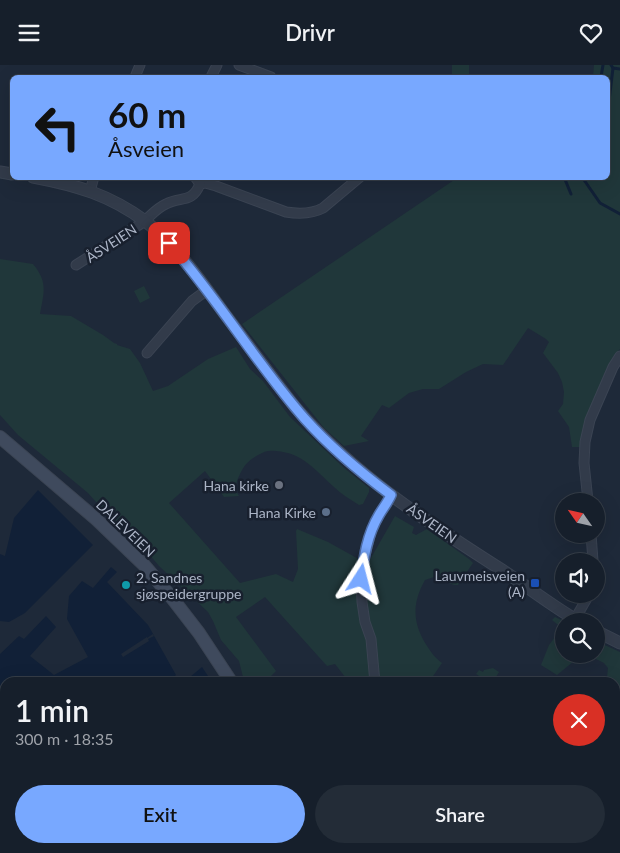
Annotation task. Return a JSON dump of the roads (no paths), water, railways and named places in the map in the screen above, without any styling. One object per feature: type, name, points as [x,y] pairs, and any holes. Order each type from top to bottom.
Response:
[{"type":"main road","name":"DALEVEIEN","points":[[0,437],[96,519],[144,565],[199,633],[228,677]]},
{"type":"street","points":[[239,65],[266,75]]},
{"type":"street","name":"ÅSVEIEN","points":[[49,180],[90,191],[119,205],[144,221],[169,243],[306,420],[354,467],[391,495],[565,613]]},
{"type":"street","points":[[90,191],[93,180]]},
{"type":"street","points":[[144,221],[154,211],[168,202],[185,199],[193,195],[198,191],[198,181],[286,212],[312,213],[323,207],[356,180]]},
{"type":"street","name":"ÅSVEIEN","points":[[76,265],[144,221]]},
{"type":"street","points":[[147,353],[192,301],[207,290]]},
{"type":"street","points":[[587,493],[584,463],[585,441],[590,420],[613,367],[620,356]]},
{"type":"street","points":[[374,677],[371,639],[364,622],[361,579],[371,532],[391,495]]},
{"type":"street","points":[[605,636],[620,643]]},
{"type":"water","points":[[38,490],[93,545],[25,613],[9,622],[0,621],[0,554],[5,556],[14,518]]},
{"type":"water","points":[[111,567],[117,572],[107,582],[148,625],[176,675],[174,677],[0,677],[0,654],[19,636],[24,639],[46,616],[56,627],[30,656],[54,675],[88,657],[67,619],[69,596],[82,581],[93,588]]},
{"type":"water","points":[[202,667],[209,677],[190,677]]},
{"type":"waterway","points":[[601,75],[603,65]]},
{"type":"waterway","points":[[611,65],[613,68],[620,69]]},
{"type":"waterway","points":[[610,93],[613,68]]},
{"type":"waterway","points":[[565,180],[571,194]]},
{"type":"waterway","points":[[584,180],[600,203],[620,214]]},
{"type":"place","name":"Hana kirke","points":[[279,485]]},
{"type":"place","name":"Hana Kirke","points":[[326,512]]},
{"type":"place","name":"Lauvmeisveien (A)","points":[[535,583]]},
{"type":"place","name":"2. Sandnes sjøspeidergruppe","points":[[126,585]]}]
